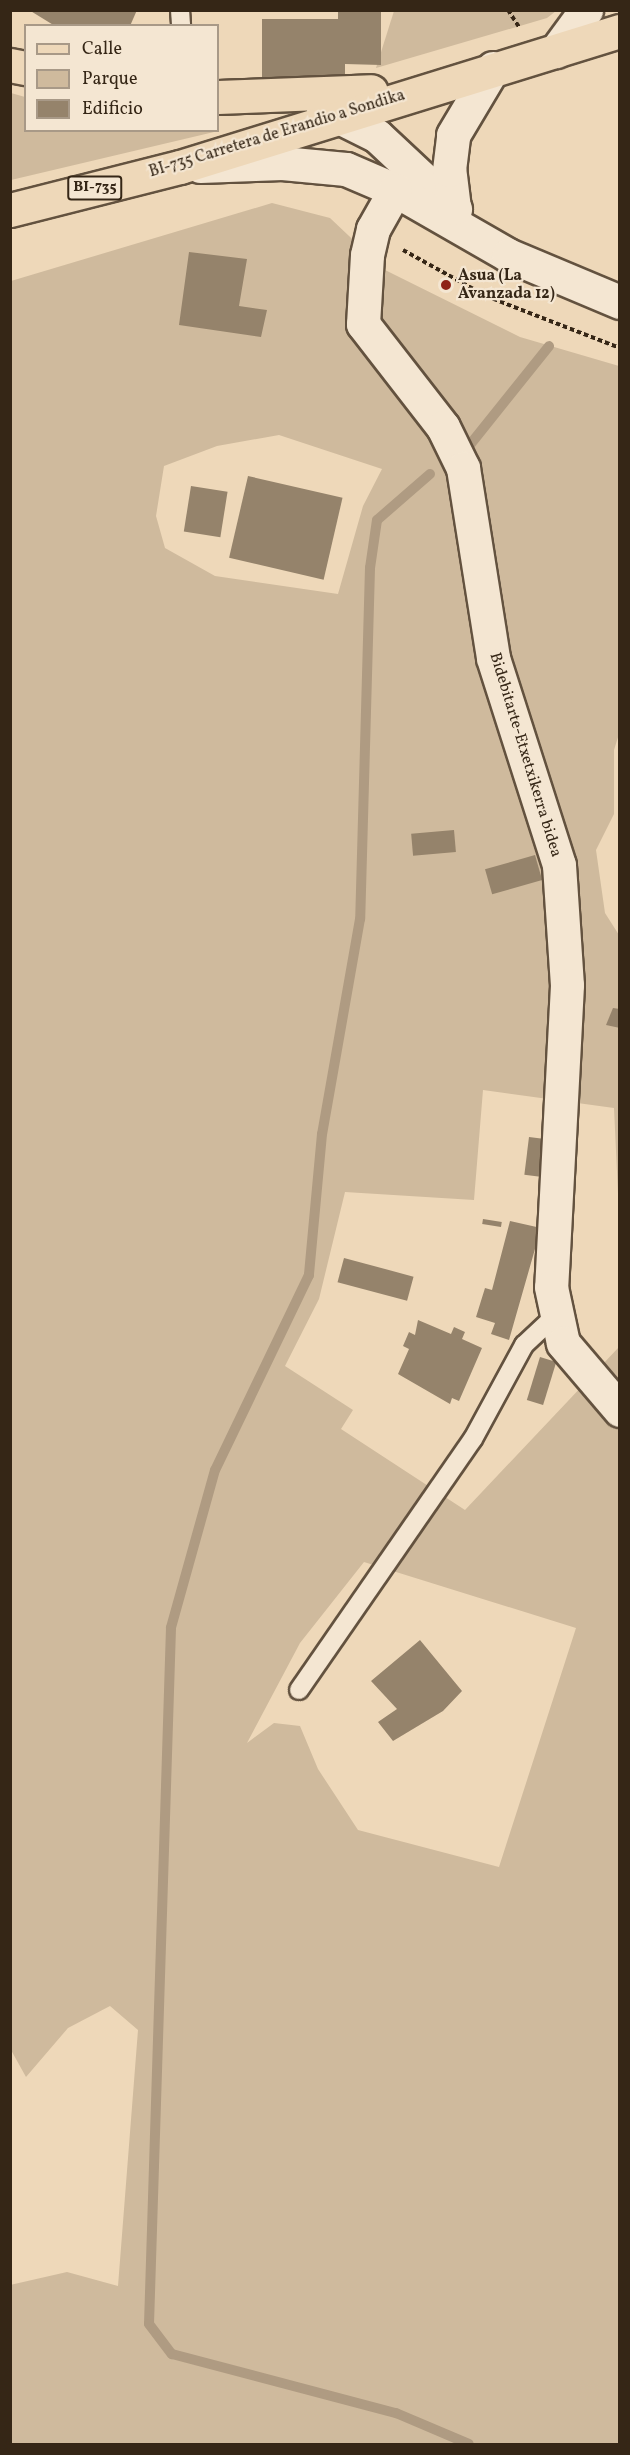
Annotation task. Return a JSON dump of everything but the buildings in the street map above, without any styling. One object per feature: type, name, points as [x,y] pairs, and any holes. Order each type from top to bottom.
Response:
[{"type":"main road","name":"BI-735","points":[[492,68],[620,31]]},
{"type":"main road","name":"BI-735 Carretera de Erandio a Sondika","points":[[10,210],[180,167],[438,83],[492,68]]},
{"type":"main road","name":"BI-735 Carretera de Erandio a Sondika","points":[[219,97],[282,98],[438,83]]},
{"type":"street","points":[[556,51],[586,10]]},
{"type":"street","points":[[463,221],[449,170],[453,135],[492,68]]},
{"type":"street","points":[[282,98],[340,115],[376,136],[463,221],[508,255],[620,302]]},
{"type":"street","points":[[180,167],[282,163],[346,170],[463,221]]},
{"type":"street","name":"Bidebitarte-Etxetxikerra bidea","points":[[395,190],[373,228],[363,324],[443,427],[463,468],[493,658],[559,865],[567,985],[551,1287],[563,1343],[620,1410]]},
{"type":"lane","points":[[299,1690],[348,1626],[472,1439],[524,1345],[557,1314]]},
{"type":"path","points":[[508,10],[521,31]]},
{"type":"path","points":[[373,228],[486,296],[620,348]]},
{"type":"green space","points":[[394,11],[556,11],[547,18],[376,68]]},
{"type":"green space","points":[[11,93],[24,97],[24,132],[214,132],[11,180]]},
{"type":"green space","points":[[272,203],[330,218],[385,270],[520,337],[619,366],[619,734],[614,750],[614,814],[596,850],[605,913],[619,935],[619,1215],[614,1108],[483,1090],[474,1200],[345,1192],[319,1299],[285,1366],[353,1410],[341,1429],[465,1510],[619,1347],[619,2444],[11,2444],[10,2285],[67,2272],[118,2286],[138,2030],[110,2006],[68,2028],[26,2077],[11,2050],[11,281]],"holes":[[[279,435],[382,469],[363,506],[338,594],[215,576],[165,548],[156,516],[164,466],[217,446]],[[364,1562],[576,1628],[499,1867],[358,1830],[318,1769],[300,1726],[274,1723],[247,1743],[300,1643]]]},
{"type":"waterway","points":[[469,446],[549,346]]},
{"type":"waterway","points":[[430,474],[377,520],[370,568],[360,919],[322,1134],[309,1275],[215,1470],[171,1628],[149,2324],[172,2354],[396,2413],[469,2444]]},
{"type":"place","name":"Asua (La Avanzada 12)","points":[[446,285]]}]
